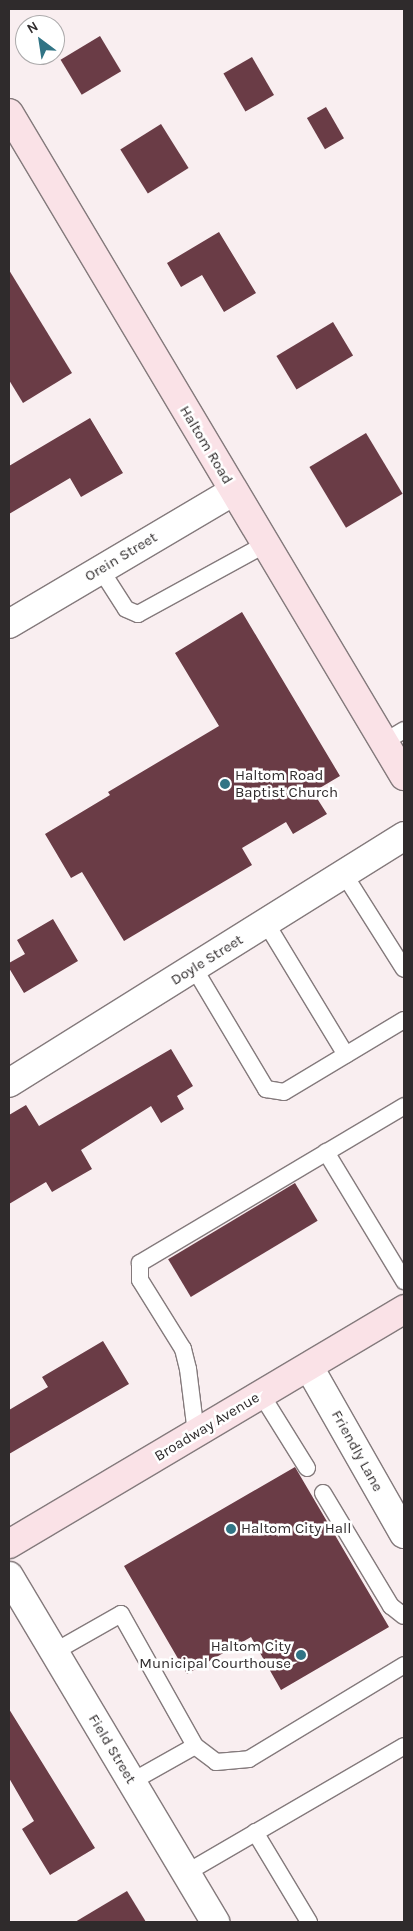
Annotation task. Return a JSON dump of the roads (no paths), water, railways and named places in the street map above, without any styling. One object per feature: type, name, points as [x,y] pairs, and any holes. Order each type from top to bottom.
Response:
[{"type":"main road","name":"Haltom Road","points":[[9,113],[266,544],[394,736],[404,776]]},
{"type":"main road","name":"Broadway Avenue","points":[[9,1544],[404,1309]]},
{"type":"street","name":"Orein Street","points":[[9,624],[234,491]]},
{"type":"street","name":"Doyle Street","points":[[9,1084],[404,836]]},
{"type":"street","name":"Friendly Lane","points":[[310,1366],[404,1534]]},
{"type":"street","name":"Field Street","points":[[9,1576],[215,1922]]},
{"type":"lane","points":[[100,570],[126,609],[138,614],[266,544]]},
{"type":"lane","points":[[344,874],[404,969]]},
{"type":"lane","points":[[266,922],[346,1055]]},
{"type":"lane","points":[[194,968],[266,1089],[284,1092],[404,1020]]},
{"type":"lane","points":[[196,1433],[188,1369],[183,1349],[140,1280],[140,1263],[404,1106]]},
{"type":"lane","points":[[326,1152],[404,1281]]},
{"type":"lane","points":[[261,1394],[307,1468]]},
{"type":"lane","points":[[322,1493],[391,1606],[404,1616]]},
{"type":"lane","points":[[54,1652],[121,1614],[196,1746],[216,1762],[248,1758],[404,1665]]},
{"type":"lane","points":[[131,1782],[196,1746]]},
{"type":"lane","points":[[186,1873],[404,1746]]},
{"type":"lane","points":[[255,1832],[309,1922]]},
{"type":"place","name":"Haltom Road Baptist Church","points":[[225,784]]},
{"type":"place","name":"Haltom City Hall","points":[[231,1529]]},
{"type":"place","name":"Haltom City Municipal Courthouse","points":[[301,1655]]}]
